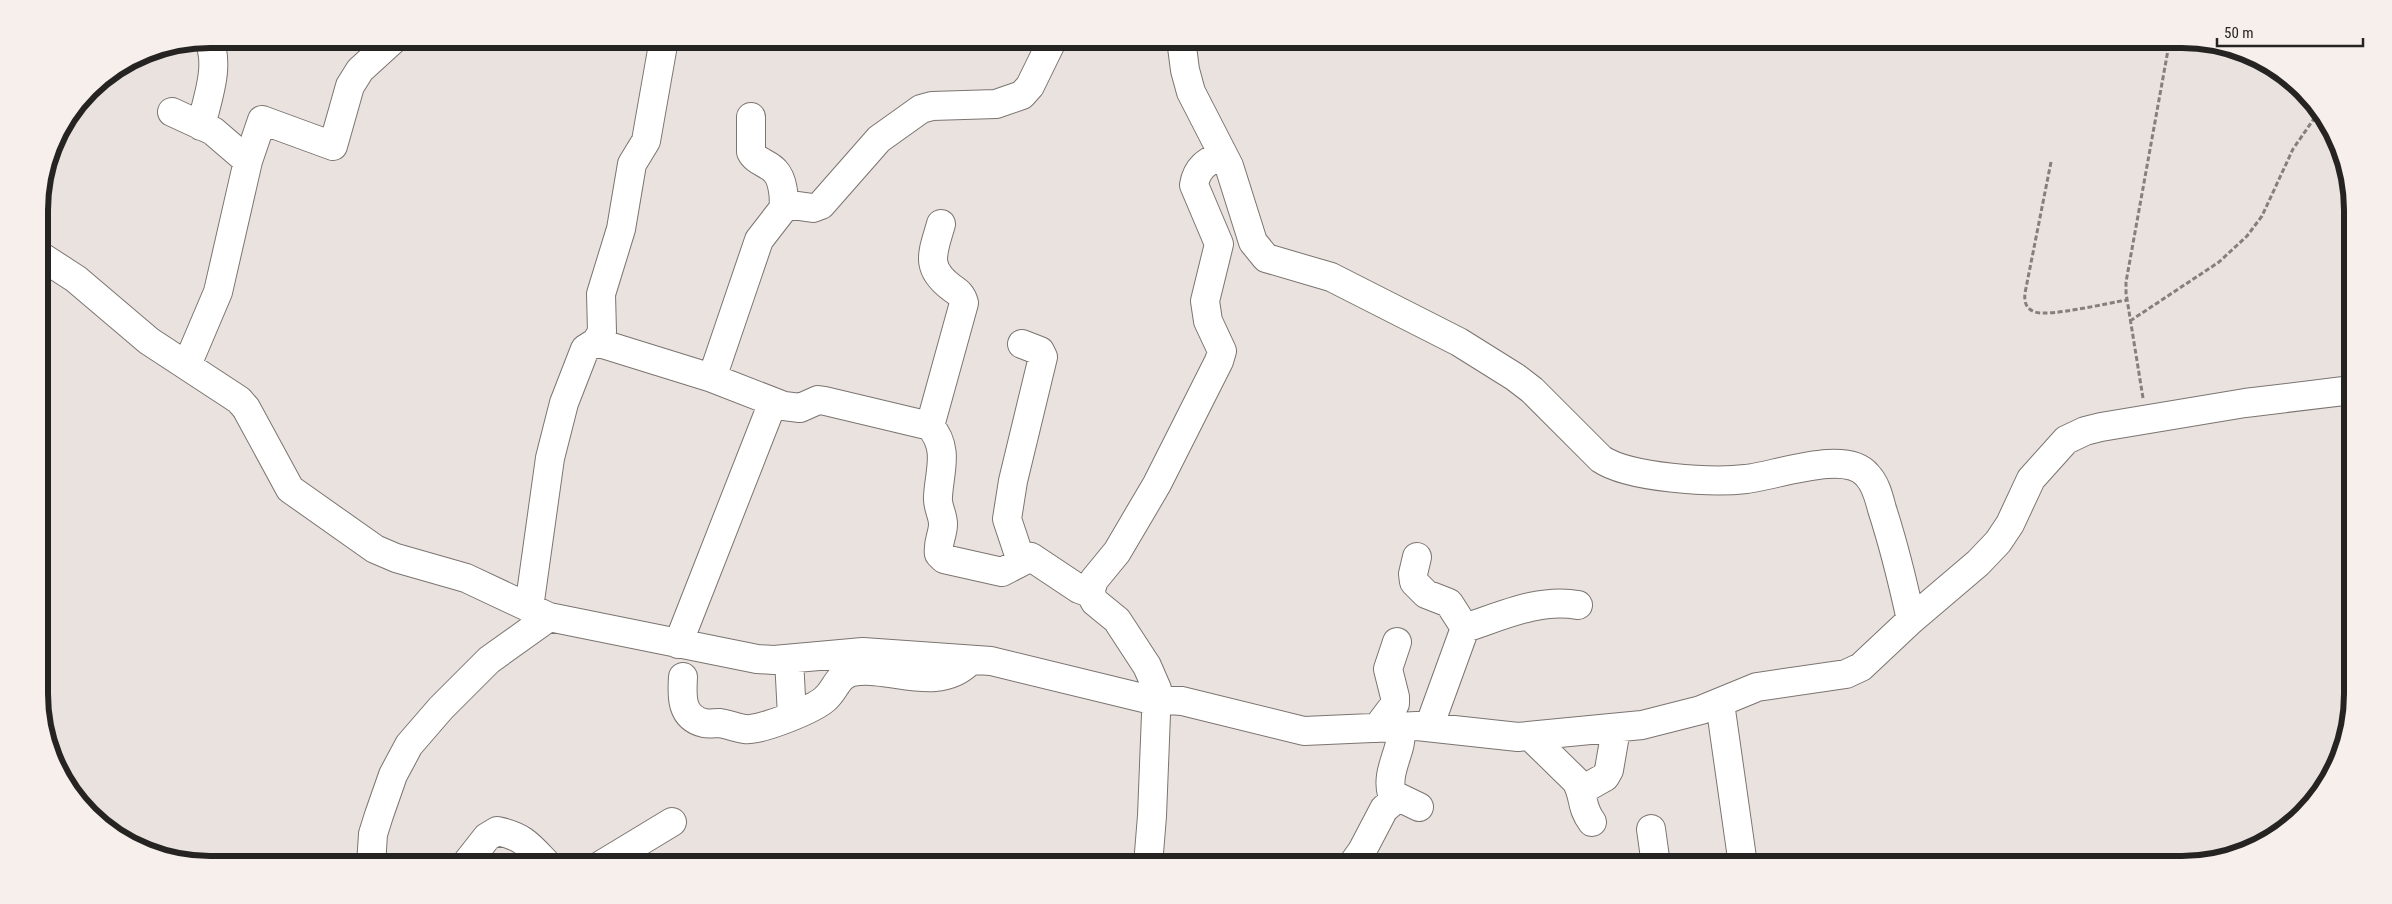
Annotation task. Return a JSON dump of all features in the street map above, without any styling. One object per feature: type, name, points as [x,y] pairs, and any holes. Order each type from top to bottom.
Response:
[{"type":"street","points":[[201,126],[213,68],[213,48]]},
{"type":"street","points":[[187,365],[218,292],[248,161],[262,120],[333,146],[350,86],[360,70],[384,48]]},
{"type":"street","points":[[372,856],[373,834],[379,815],[393,775],[409,745],[440,708],[539,612],[550,458],[564,403],[585,349],[596,342],[602,332],[602,294],[621,229],[632,164],[646,141],[662,48]]},
{"type":"street","points":[[784,204],[813,208],[821,205],[879,139],[921,109],[932,106],[996,104],[1022,95],[1030,86],[1049,48]]},
{"type":"street","points":[[1182,48],[1185,70],[1191,92],[1228,166],[1253,242],[1266,258],[1331,277],[1459,342],[1515,377],[1532,390],[1608,464],[1704,482],[1747,479],[1800,468],[1835,464],[1851,465],[1863,470],[1874,484],[1893,541],[1911,620]]},
{"type":"street","points":[[172,112],[213,132],[248,161]]},
{"type":"street","points":[[712,378],[758,240],[784,204],[780,179],[775,171],[753,156],[751,152],[750,117]]},
{"type":"street","points":[[1149,856],[1158,700],[1154,681],[1137,649],[1117,620],[1095,602],[1090,592],[1094,580],[1117,552],[1157,484],[1220,361],[1222,351],[1208,321],[1205,301],[1219,244],[1194,185],[1195,177],[1201,166],[1222,154]]},
{"type":"street","points":[[930,426],[964,303],[960,294],[942,281],[932,266],[933,252],[942,224]]},
{"type":"street","points":[[48,260],[76,279],[149,341],[230,393],[246,408],[285,481],[296,495],[374,549],[396,558],[466,578],[539,612],[678,644],[757,659],[789,659],[863,652],[972,659],[1007,664],[1111,691],[1204,706],[1304,731],[1429,726],[1506,736],[1531,737],[1642,725],[1720,703],[1757,687],[1846,674],[1872,658],[1911,620],[1978,563],[1998,542],[2010,524],[2031,478],[2066,440],[2085,431],[2147,420],[2245,403],[2344,391]]},
{"type":"street","points":[[596,342],[712,378],[796,409],[818,400],[930,426],[936,434],[944,466],[938,498],[943,523],[937,546],[938,554],[944,559],[1002,572],[1008,571],[1028,557],[1038,560],[1052,572],[1079,589],[1090,592]]},
{"type":"street","points":[[1021,561],[1007,519],[1013,480],[1043,357],[1040,351],[1022,344]]},
{"type":"street","points":[[678,644],[774,402]]},
{"type":"street","points":[[1417,557],[1413,574],[1414,582],[1426,594],[1449,603],[1465,628]]},
{"type":"street","points":[[1465,628],[1530,606],[1561,602],[1578,605]]},
{"type":"street","points":[[1429,726],[1465,628]]},
{"type":"street","points":[[1358,856],[1384,809],[1408,802],[1392,794],[1390,779],[1400,745],[1389,727],[1395,697],[1388,669],[1397,642]]},
{"type":"street","points":[[789,659],[792,716]]},
{"type":"street","points":[[682,676],[682,704],[689,714],[704,723],[719,723],[746,730],[792,716],[827,697],[840,677],[850,673],[864,671],[928,678],[958,672],[972,659]]},
{"type":"street","points":[[1720,703],[1743,856]]},
{"type":"street","points":[[1582,790],[1605,777],[1609,770],[1616,728]]},
{"type":"street","points":[[1531,737],[1572,775],[1582,790],[1582,803],[1592,822]]},
{"type":"street","points":[[616,856],[672,822]]},
{"type":"street","points":[[1651,829],[1655,856]]},
{"type":"street","points":[[472,856],[486,837],[497,831],[513,834],[528,842],[540,856]]},
{"type":"path","points":[[2147,420],[2130,321],[2126,282],[2168,48]]},
{"type":"path","points":[[2130,321],[2219,262],[2247,236],[2262,216],[2293,149],[2315,117]]},
{"type":"path","points":[[2051,162],[2025,293],[2024,300],[2027,307],[2033,311],[2048,313],[2127,300]]}]
